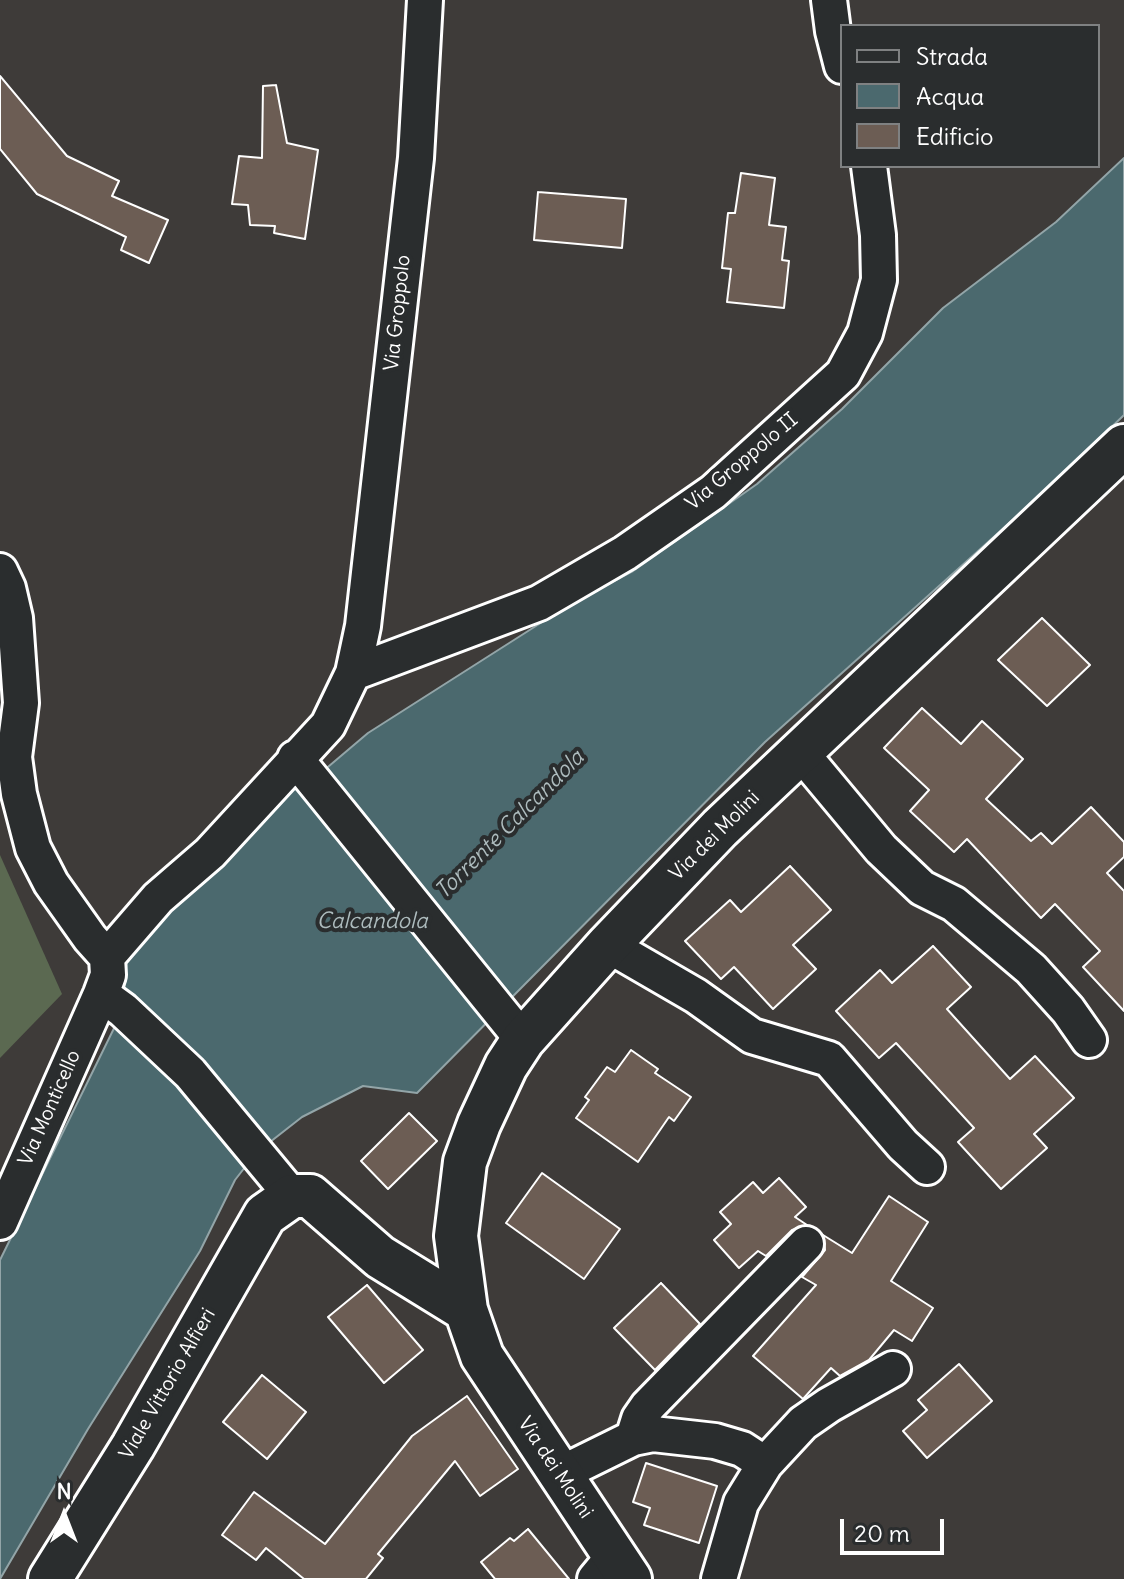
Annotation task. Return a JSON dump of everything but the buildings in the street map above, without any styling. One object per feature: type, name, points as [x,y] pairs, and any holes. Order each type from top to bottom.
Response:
[{"type":"street","name":"Via Groppolo","points":[[107,957],[158,898],[302,766],[328,725],[353,673],[363,626],[416,158],[425,0]]},
{"type":"street","points":[[829,0],[840,58]]},
{"type":"street","name":"Via Groppolo II","points":[[353,673],[539,603],[625,553],[713,492],[843,374],[865,333],[879,280],[878,235],[869,168]]},
{"type":"street","name":"Via dei Molini","points":[[613,1571],[562,1473],[520,1417],[482,1356],[466,1310],[456,1236],[465,1162],[506,1066],[514,1029],[608,945],[720,828],[1124,446]]},
{"type":"street","points":[[0,571],[8,588],[15,618],[21,703],[14,757],[19,794],[33,848],[51,883],[107,957]]},
{"type":"street","points":[[801,753],[881,849],[922,888],[954,904],[1031,969],[1068,1010],[1089,1040]]},
{"type":"street","points":[[302,766],[514,1029]]},
{"type":"street","points":[[608,945],[696,996],[752,1036],[829,1059],[903,1145],[927,1167]]},
{"type":"street","name":"Via Monticello","points":[[0,1222],[101,994],[108,975],[107,957]]},
{"type":"street","points":[[101,994],[123,1010],[190,1073],[292,1196],[310,1196],[380,1257],[466,1310]]},
{"type":"street","name":"Viale Vittorio Alfieri","points":[[50,1579],[133,1446],[265,1215],[292,1196]]},
{"type":"street","points":[[633,1438],[639,1419],[648,1406],[806,1244]]},
{"type":"street","points":[[719,1579],[741,1503],[765,1464],[803,1423],[893,1369]]},
{"type":"street","points":[[562,1473],[633,1438],[653,1434],[715,1441],[742,1449],[765,1464]]},
{"type":"green space","points":[[0,855],[62,994],[0,1058]]},
{"type":"water","name":"Calcandola","points":[[1124,158],[1124,415],[1045,491],[765,742],[417,1093],[363,1086],[302,1117],[256,1153],[235,1180],[200,1251],[88,1429],[0,1579],[0,1260],[123,1010],[127,954],[299,780],[309,783],[368,733],[572,603],[633,571],[757,484],[842,409],[943,308],[1056,222]]},
{"type":"water label","name":"Torrente Calcandola","points":[[510,825]]}]
